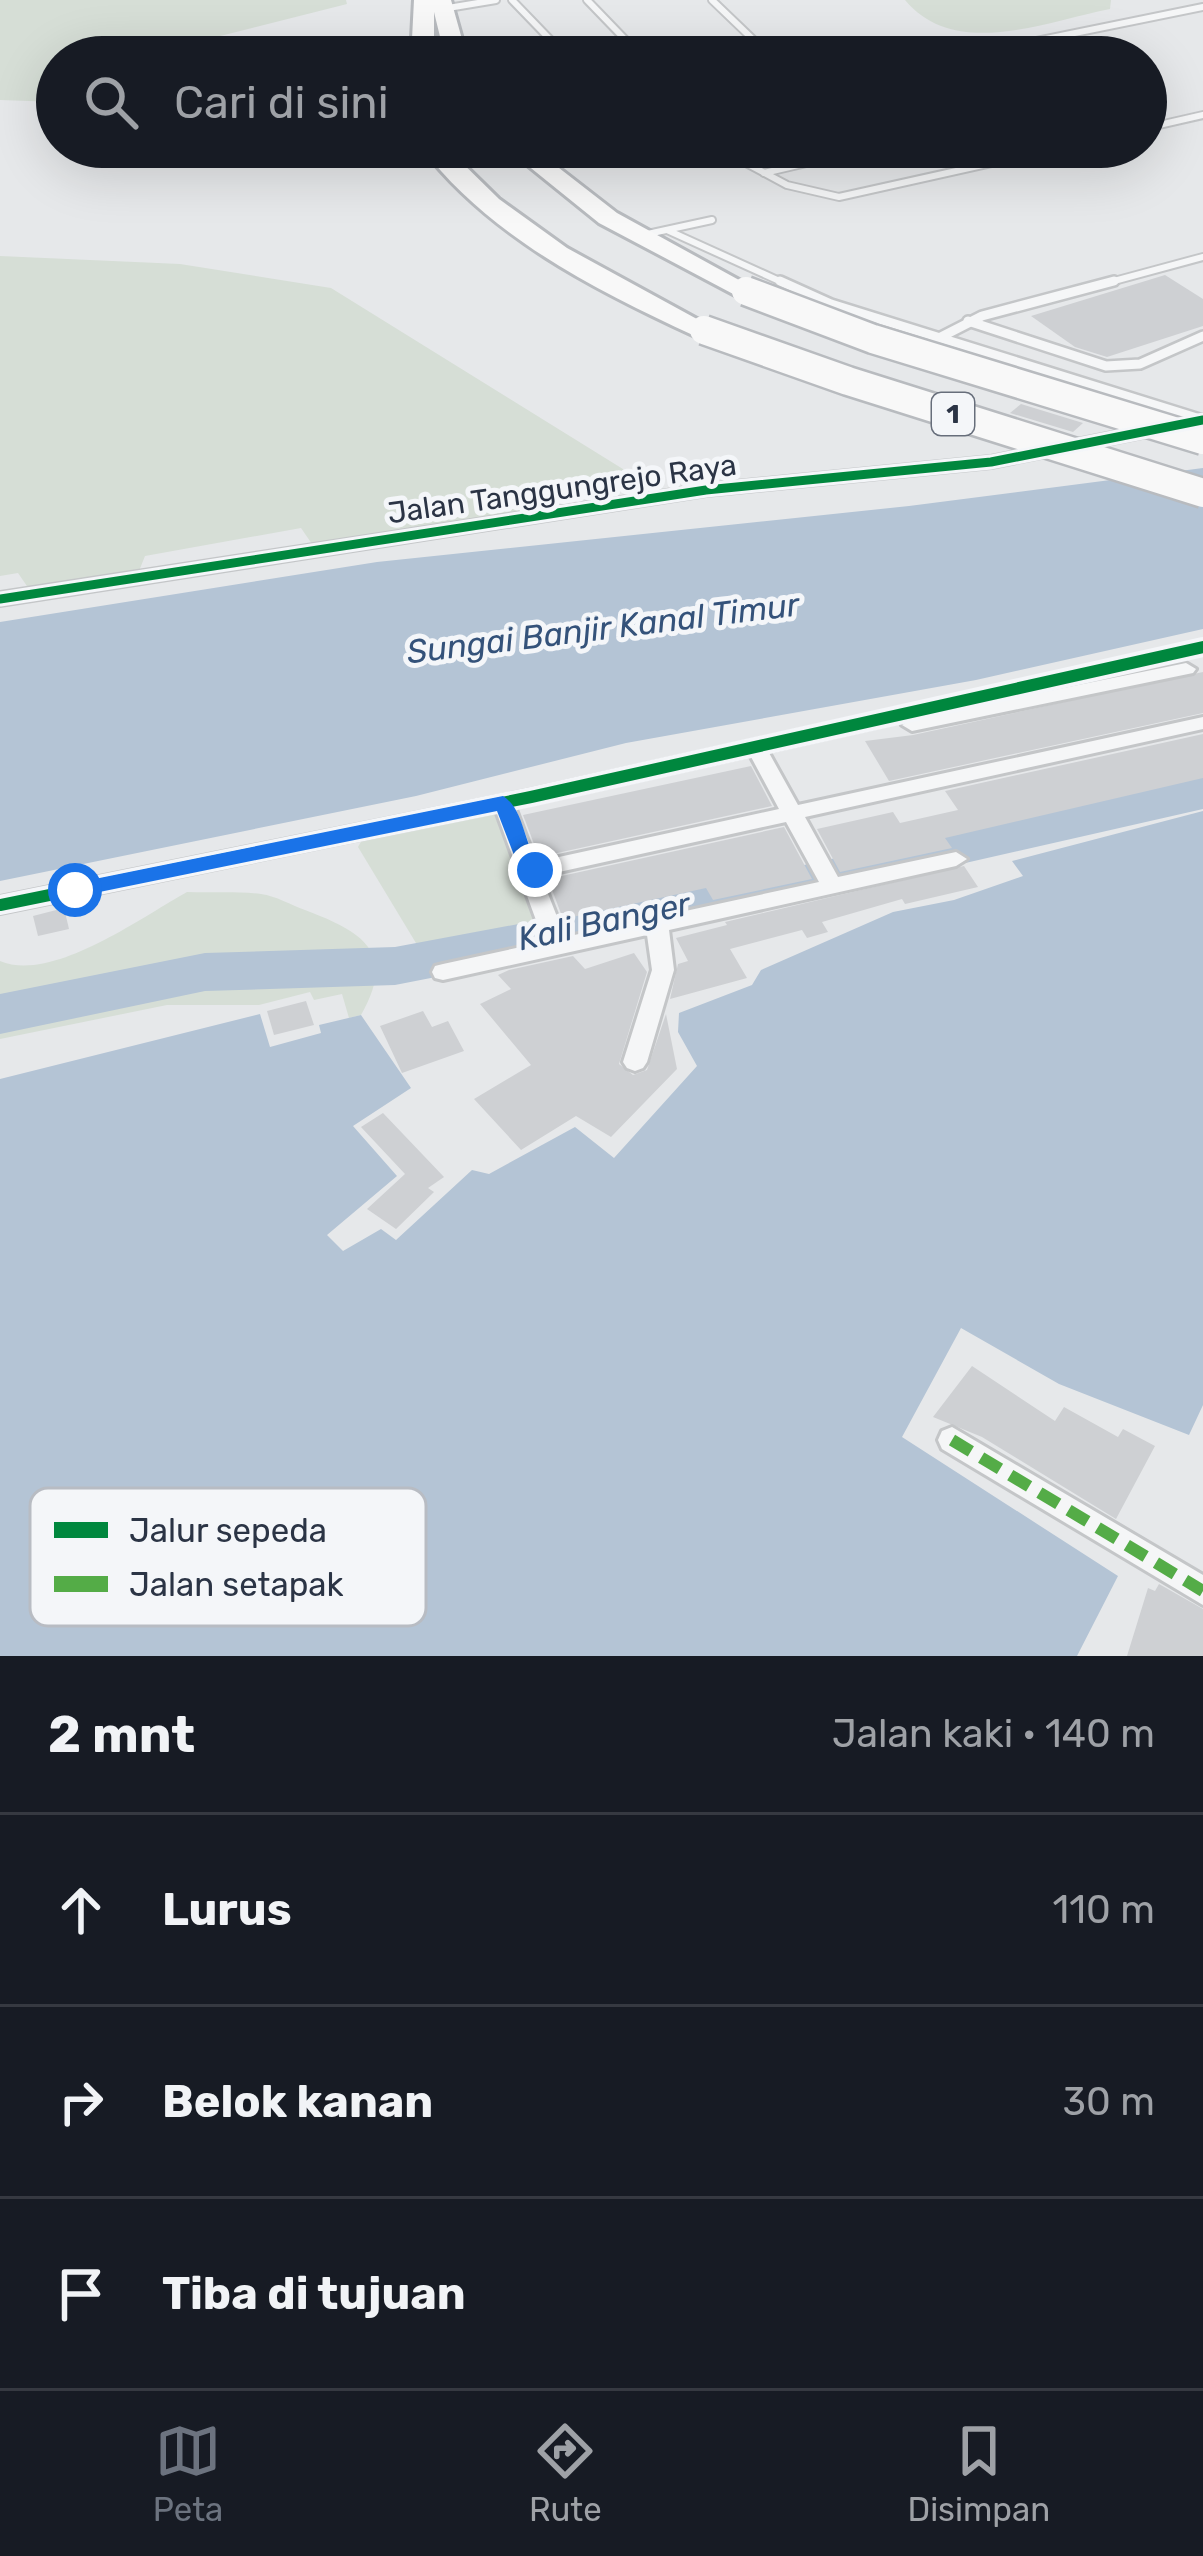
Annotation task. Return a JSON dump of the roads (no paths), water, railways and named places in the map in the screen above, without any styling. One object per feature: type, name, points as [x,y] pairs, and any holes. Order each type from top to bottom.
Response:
[{"type":"highway","points":[[424,36],[435,3]]},
{"type":"highway","points":[[435,3],[448,36]]},
{"type":"highway","name":"1","points":[[456,168],[517,224],[603,281],[704,330],[848,381],[1203,493]]},
{"type":"highway","name":"1","points":[[544,168],[608,218],[746,290],[873,338],[1203,440]]},
{"type":"street","name":"Jalan Tanggungrejo Raya","points":[[0,599],[706,490],[992,462],[1203,420]]},
{"type":"street","points":[[0,905],[505,808],[1179,662],[1203,647]]},
{"type":"street","points":[[1179,662],[1203,687]]},
{"type":"street","points":[[529,872],[1203,723]]},
{"type":"street","points":[[758,751],[832,886]]},
{"type":"street","points":[[505,808],[556,944]]},
{"type":"street","points":[[442,972],[956,859]]},
{"type":"street","points":[[635,1062],[663,970],[657,923]]},
{"type":"street","points":[[952,1440],[1203,1591]]},
{"type":"lane","points":[[435,3],[496,0]]},
{"type":"lane","points":[[512,0],[547,36]]},
{"type":"lane","points":[[587,0],[622,36]]},
{"type":"lane","points":[[712,0],[749,36]]},
{"type":"lane","points":[[1174,0],[1176,12]]},
{"type":"lane","points":[[1059,36],[1203,7]]},
{"type":"lane","points":[[1167,123],[1203,115]]},
{"type":"lane","points":[[755,168],[812,194],[839,197],[970,168]]},
{"type":"lane","points":[[764,173],[785,168]]},
{"type":"lane","points":[[640,236],[712,220]]},
{"type":"lane","points":[[667,230],[796,290],[935,340],[1203,420]]},
{"type":"lane","points":[[935,340],[968,321],[1203,257]]},
{"type":"lane","points":[[968,321],[1106,366],[1140,364],[1203,336]]},
{"type":"water","name":"Sungai Banjir Kanal Timur","points":[[1203,468],[1203,629],[976,680],[626,743],[416,796],[0,881],[0,622],[377,562],[909,506]]},
{"type":"water","points":[[1203,811],[1203,1405],[1189,1435],[1059,1384],[961,1328],[902,1437],[1118,1576],[1077,1656],[0,1656],[0,1079],[260,1014],[270,1047],[321,1033],[319,1025],[361,1015],[411,1088],[353,1126],[397,1176],[327,1235],[343,1251],[381,1229],[396,1240],[472,1170],[489,1174],[575,1127],[614,1158],[697,1066],[678,1032],[679,1013],[752,985],[761,970],[893,912],[954,900],[1023,876],[1012,861]]},
{"type":"waterway","name":"Kali Banger","points":[[0,1014],[205,972],[395,966],[636,920],[1203,793]]}]
